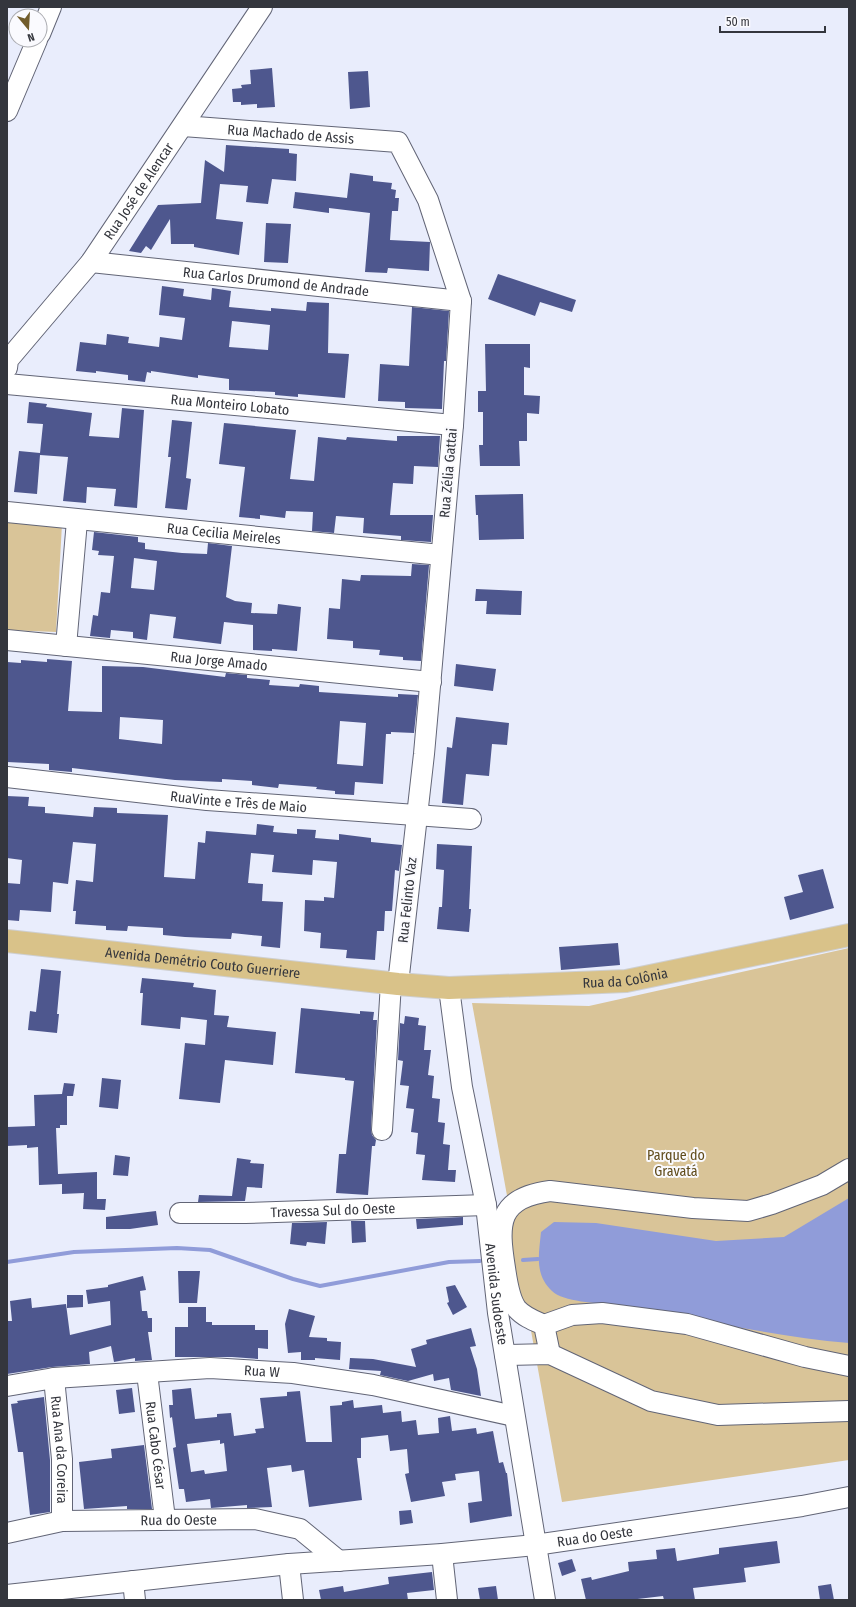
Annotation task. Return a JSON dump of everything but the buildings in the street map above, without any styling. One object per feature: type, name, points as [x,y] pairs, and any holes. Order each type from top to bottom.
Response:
[{"type":"main road","name":"Rua da Colônia","points":[[395,984],[448,988],[626,981],[849,935]]},
{"type":"main road","name":"Avenida Demétrio Couto Guerriere","points":[[7,941],[395,984]]},
{"type":"street","name":"Rua José de Alencar","points":[[7,368],[8,360],[91,262],[262,7]]},
{"type":"street","points":[[7,111],[34,48]]},
{"type":"street","name":"Rua Machado de Assis","points":[[183,126],[398,142]]},
{"type":"street","name":"Rua Zélia Gattai","points":[[398,142],[428,200],[461,301],[453,425],[431,682],[416,816]]},
{"type":"street","name":"Rua Carlos Drumond de Andrade","points":[[91,262],[461,301]]},
{"type":"street","name":"Rua Monteiro Lobato","points":[[7,384],[453,425]]},
{"type":"street","name":"Rua Cecilia Meireles","points":[[7,512],[441,556]]},
{"type":"street","points":[[66,646],[77,520]]},
{"type":"street","name":"Rua Jorge Amado","points":[[7,640],[431,682]]},
{"type":"street","name":"RuaVinte e Três de Maio","points":[[7,778],[208,800],[472,819]]},
{"type":"street","name":"Rua Felinto Vaz","points":[[382,1130],[395,984],[416,816]]},
{"type":"street","name":"Avenida Sudoeste","points":[[448,988],[462,1087],[486,1205],[504,1355],[545,1600]]},
{"type":"street","points":[[849,1169],[822,1185],[772,1204],[748,1211],[693,1208],[550,1191],[531,1194],[516,1202],[503,1217],[500,1233],[507,1278],[513,1300],[522,1314],[544,1325],[572,1315],[602,1313],[687,1324],[805,1357],[849,1366]]},
{"type":"street","name":"Travessa Sul do Oeste","points":[[180,1213],[486,1205]]},
{"type":"street","points":[[544,1325],[550,1354]]},
{"type":"street","points":[[504,1355],[550,1354],[651,1401],[718,1415],[849,1411]]},
{"type":"street","name":"Rua W","points":[[7,1386],[54,1378],[210,1368],[293,1373],[373,1385],[514,1416]]},
{"type":"street","name":"Rua Cabo César","points":[[147,1372],[164,1519]]},
{"type":"street","name":"Rua Ana da Coreira","points":[[54,1378],[62,1459],[62,1521]]},
{"type":"street","name":"Rua do Oeste","points":[[7,1595],[134,1591],[289,1564],[442,1554],[535,1545],[802,1506],[849,1497]]},
{"type":"street","name":"Rua do Oeste","points":[[7,1533],[62,1521],[256,1519],[300,1529],[338,1561]]},
{"type":"street","points":[[442,1554],[447,1600]]},
{"type":"street","points":[[289,1564],[293,1600]]},
{"type":"green space","points":[[7,521],[62,524],[56,632],[7,630]]},
{"type":"green space","name":"Parque do Gravatá","points":[[849,948],[849,1460],[562,1502],[526,1303],[517,1294],[510,1227],[512,1223],[472,1003],[589,1006]]},
{"type":"water","points":[[849,1198],[849,1343],[790,1336],[613,1305],[572,1300],[557,1295],[552,1291],[542,1278],[540,1271],[539,1256],[541,1232],[554,1222],[596,1223],[716,1241],[784,1237]]},
{"type":"waterway","points":[[7,1262],[74,1252],[177,1248],[210,1250],[293,1279],[320,1286],[449,1262],[480,1261]]},
{"type":"waterway","points":[[523,1260],[538,1259]]}]
